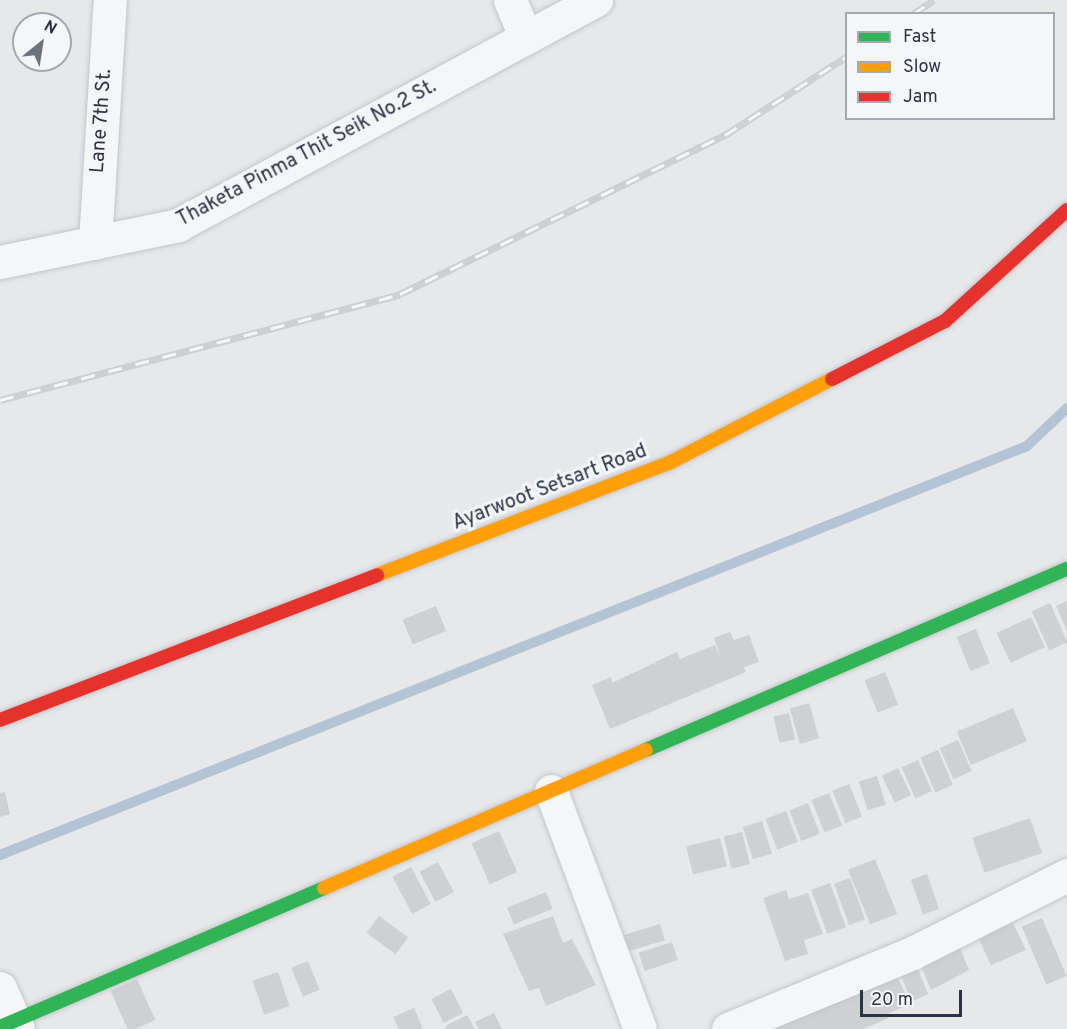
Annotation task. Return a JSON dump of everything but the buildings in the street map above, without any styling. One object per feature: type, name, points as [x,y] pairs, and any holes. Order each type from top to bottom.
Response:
[{"type":"main road","name":"Ayarwoot Setsart Road","points":[[0,720],[669,463],[945,321],[1067,210]]},
{"type":"main road","points":[[11,1026],[551,790],[1067,569]]},
{"type":"street","name":"Lane 7th St.","points":[[95,243],[110,0]]},
{"type":"street","points":[[510,0],[526,38]]},
{"type":"street","name":"Thaketa Pinma Thit Seik No.2 St.","points":[[0,262],[178,225],[596,0]]},
{"type":"street","points":[[551,790],[640,1029]]},
{"type":"street","points":[[728,1029],[912,953],[1067,875]]},
{"type":"street","points":[[0,988],[11,1026]]},
{"type":"waterway","points":[[0,855],[1027,446],[1067,408]]},
{"type":"railway","points":[[916,12],[934,0]]},
{"type":"railway","points":[[0,400],[400,294],[725,135],[845,58]]},
{"type":"traffic: fast","points":[[646,750],[1067,569]]},
{"type":"traffic: fast","points":[[0,1027],[324,888]]},
{"type":"traffic: slow","points":[[377,575],[669,463],[832,379]]},
{"type":"traffic: slow","points":[[324,888],[646,750]]},
{"type":"traffic: jam","points":[[832,379],[945,321],[1067,210]]},
{"type":"traffic: jam","points":[[0,720],[377,575]]}]
